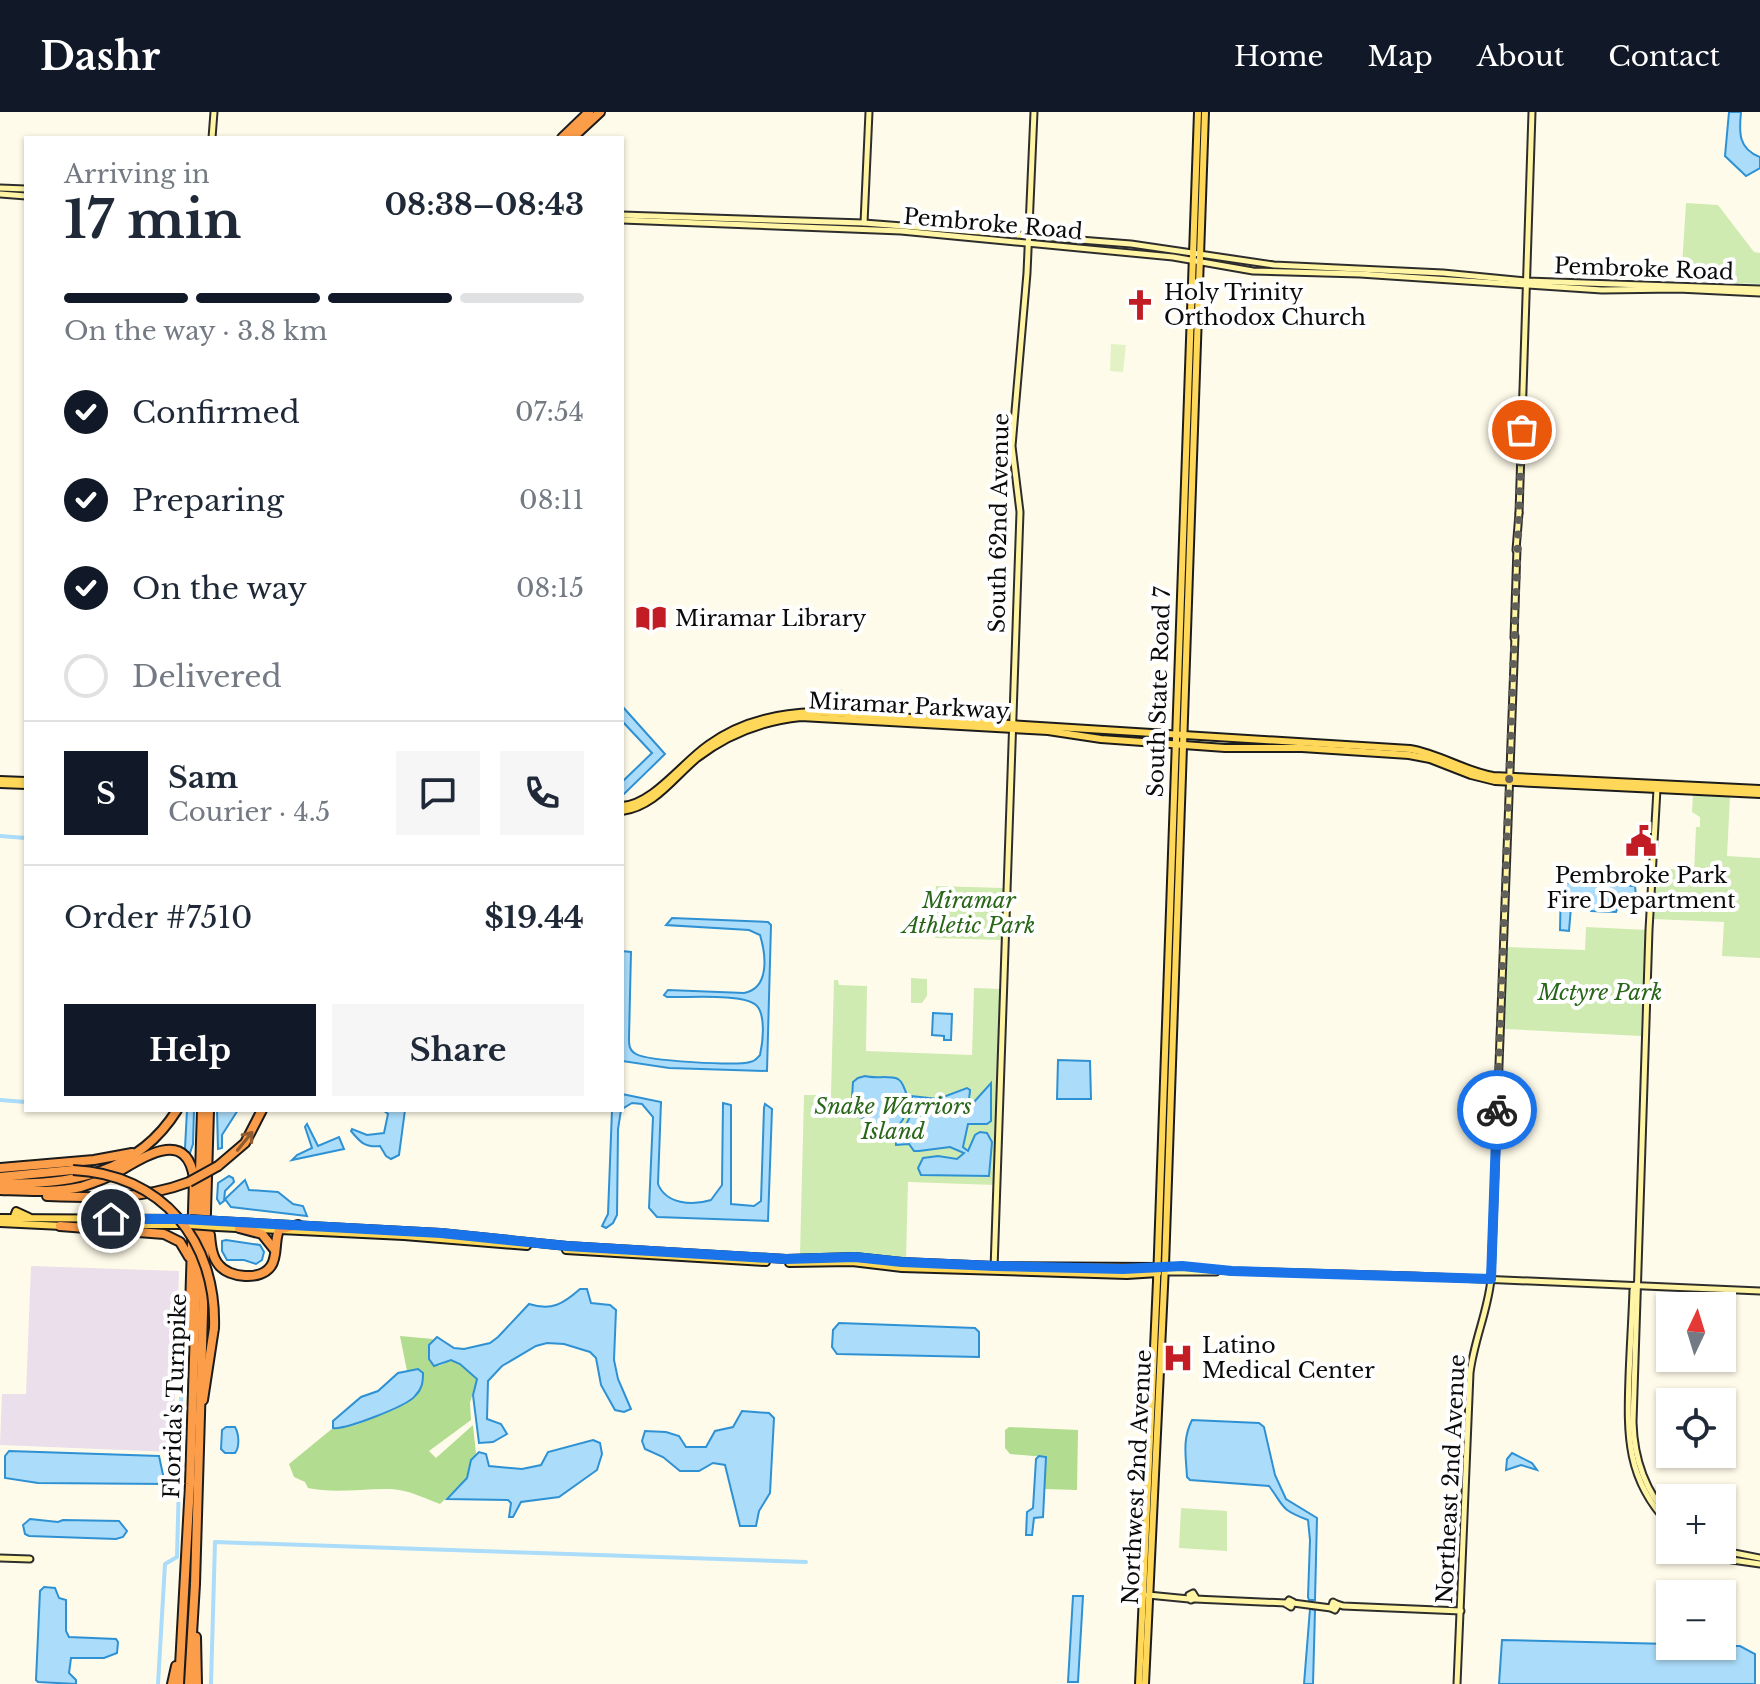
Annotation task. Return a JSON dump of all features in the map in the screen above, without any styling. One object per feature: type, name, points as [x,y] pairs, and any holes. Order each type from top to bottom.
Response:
[{"type":"highway","points":[[564,136],[589,112]]},
{"type":"highway","points":[[574,136],[600,112]]},
{"type":"highway","points":[[0,1168],[127,1155],[150,1140],[175,1112]]},
{"type":"highway","points":[[0,1183],[58,1181],[105,1172],[132,1158],[150,1143],[175,1112]]},
{"type":"highway","name":"Florida's Turnpike","points":[[179,1684],[202,1112]]},
{"type":"highway","name":"Florida's Turnpike","points":[[189,1684],[195,1584],[209,1112]]},
{"type":"highway","points":[[0,1192],[125,1197],[158,1193],[189,1182],[218,1166],[245,1143],[261,1112]]},
{"type":"highway","points":[[0,1192],[76,1188],[107,1177],[154,1151],[165,1149],[176,1152],[188,1161],[193,1174],[189,1355],[193,1394]]},
{"type":"highway","points":[[0,1175],[73,1170],[97,1173],[126,1181],[160,1200],[179,1219],[200,1250],[209,1273],[214,1305],[207,1386],[200,1413]]},
{"type":"highway","points":[[206,1219],[212,1252],[218,1264],[228,1272],[239,1275],[262,1274],[272,1264],[279,1230],[298,1225]]},
{"type":"highway","points":[[60,1226],[167,1235],[182,1244],[191,1266]]},
{"type":"highway","points":[[239,1228],[266,1237],[275,1252]]},
{"type":"highway","points":[[195,1584],[197,1684]]},
{"type":"highway","points":[[172,1684],[180,1646]]},
{"type":"main road","name":"South State Road 7","points":[[1198,112],[1202,123]]},
{"type":"main road","name":"South State Road 7","points":[[1166,1142],[1163,1130],[1178,863],[1172,840],[1187,593],[1182,573],[1196,377],[1197,257],[1205,112]]},
{"type":"main road","name":"South State Road 7","points":[[1171,964],[1168,952],[1194,429],[1188,407],[1189,363],[1197,257]]},
{"type":"main road","points":[[1189,363],[1196,377]]},
{"type":"main road","name":"Miramar Parkway","points":[[624,808],[645,799],[709,743],[764,718],[815,712],[1179,740]]},
{"type":"main road","name":"Miramar Parkway","points":[[624,809],[647,804],[695,760],[725,739],[765,723],[815,717],[1012,727]]},
{"type":"main road","points":[[904,722],[923,719]]},
{"type":"main road","points":[[1179,740],[1305,743],[1426,752],[1484,774],[1510,779]]},
{"type":"main road","points":[[1179,740],[1263,748],[1421,756],[1483,779],[1703,786],[1760,792]]},
{"type":"main road","points":[[1263,748],[1269,744],[1305,743]]},
{"type":"main road","points":[[1391,753],[1426,752]]},
{"type":"main road","points":[[1440,762],[1451,761]]},
{"type":"main road","points":[[0,782],[24,783]]},
{"type":"main road","points":[[1658,786],[1711,792],[1760,792]]},
{"type":"main road","points":[[1703,786],[1711,792]]},
{"type":"main road","points":[[1161,1270],[1174,975],[1171,964]]},
{"type":"main road","points":[[1161,1270],[1169,1153],[1166,1142]]},
{"type":"main road","points":[[0,1221],[298,1225],[441,1233],[567,1246],[786,1259],[855,1257],[994,1268]]},
{"type":"main road","points":[[0,1221],[60,1226],[190,1222]]},
{"type":"main road","points":[[218,1224],[239,1228],[487,1241],[598,1253],[786,1263],[852,1262],[902,1268],[1161,1270]]},
{"type":"main road","name":"Northwest 2nd Avenue","points":[[1139,1684],[1161,1270]]},
{"type":"main road","name":"Northwest 2nd Avenue","points":[[1145,1594],[1145,1684]]},
{"type":"street","points":[[212,136],[214,112]]},
{"type":"street","points":[[864,226],[869,112]]},
{"type":"street","name":"South 62nd Avenue","points":[[994,1268],[1020,512],[1012,446],[1029,239],[1034,112]]},
{"type":"street","name":"Northeast 2nd Avenue","points":[[1457,1684],[1470,1373],[1473,1346],[1487,1307],[1491,1279],[1532,112]]},
{"type":"street","points":[[0,188],[24,189]]},
{"type":"street","points":[[0,194],[24,196]]},
{"type":"street","name":"Pembroke Road","points":[[624,219],[654,216],[864,226],[901,231],[1111,243],[1197,257],[1253,271],[1360,272]]},
{"type":"street","name":"Pembroke Road","points":[[624,219],[694,223],[757,220],[947,230],[1072,247],[1360,272]]},
{"type":"street","points":[[901,231],[941,233],[947,230]]},
{"type":"street","points":[[1072,247],[1104,248],[1111,243]]},
{"type":"street","points":[[1360,272],[1390,271],[1527,283]]},
{"type":"street","points":[[1360,272],[1413,277],[1470,276],[1527,283]]},
{"type":"street","name":"Pembroke Road","points":[[1527,283],[1749,290]]},
{"type":"street","name":"Pembroke Road","points":[[1527,283],[1602,290],[1749,290]]},
{"type":"street","points":[[1573,288],[1592,286],[1593,283]]},
{"type":"street","points":[[1602,290],[1625,284]]},
{"type":"street","points":[[1749,290],[1760,291]]},
{"type":"street","points":[[1656,1499],[1648,1488],[1634,1445],[1636,1284],[1649,930],[1658,786]]},
{"type":"street","points":[[1161,1270],[1325,1273],[1759,1290]]},
{"type":"street","points":[[1636,1284],[1632,1303],[1629,1445],[1641,1485],[1656,1508]]},
{"type":"street","points":[[1736,1555],[1760,1561]]},
{"type":"street","points":[[0,1558],[30,1559]]},
{"type":"street","points":[[1736,1560],[1760,1561]]},
{"type":"street","points":[[1145,1594],[1461,1611]]},
{"type":"shaded area","points":[[31,1266],[179,1271],[173,1452],[0,1445],[2,1394],[26,1394]]},
{"type":"green space","points":[[1686,203],[1718,205],[1754,252],[1760,253],[1760,284],[1681,281]]},
{"type":"green space","points":[[1111,344],[1126,345],[1123,372],[1110,371]]},
{"type":"green space","points":[[842,689],[840,709],[822,709],[823,691]]},
{"type":"green space","points":[[1693,795],[1730,797],[1727,856],[1760,858],[1760,958],[1722,956],[1724,922],[1653,919],[1655,868],[1694,873],[1696,827],[1700,827],[1700,817],[1692,812]]},
{"type":"green space","name":"Miramar Athletic Park","points":[[936,886],[1003,888],[1002,940],[935,938]]},
{"type":"green space","name":"Mctyre Park","points":[[1586,927],[1648,930],[1647,953],[1644,954],[1641,1036],[1505,1029],[1507,947],[1585,950]]},
{"type":"green space","points":[[911,978],[927,979],[927,996],[922,1003],[911,1003]]},
{"type":"green space","name":"Snake Warriors Island","points":[[834,980],[838,980],[839,985],[867,986],[866,1051],[972,1055],[974,988],[1001,989],[995,1185],[908,1182],[906,1259],[850,1253],[800,1254],[804,1095],[831,1095]]},
{"type":"green space","points":[[400,1336],[433,1339],[429,1345],[439,1366],[451,1360],[460,1363],[477,1379],[470,1403],[471,1420],[429,1451],[436,1458],[473,1425],[476,1454],[467,1478],[440,1504],[398,1490],[329,1491],[308,1488],[305,1482],[294,1477],[289,1464],[333,1428],[356,1425],[405,1404],[421,1389],[418,1369],[407,1371]]},
{"type":"green space","points":[[1009,1427],[1078,1430],[1077,1490],[1044,1489],[1045,1457],[1010,1454],[1005,1448],[1005,1430]]},
{"type":"green space","points":[[1181,1508],[1227,1511],[1227,1551],[1179,1548]]},
{"type":"water","points":[[1729,112],[1741,112],[1740,133],[1744,145],[1760,157],[1760,168],[1746,176],[1725,156]]},
{"type":"water","points":[[624,708],[665,754],[624,794],[624,780],[652,753],[624,723]]},
{"type":"water","points":[[1561,883],[1635,886],[1636,896],[1621,899],[1616,912],[1591,911],[1583,898],[1570,897],[1569,931],[1560,930]]},
{"type":"water","points":[[672,918],[768,922],[771,925],[767,1071],[669,1068],[624,1061],[624,951],[631,952],[629,1041],[634,1052],[657,1059],[728,1063],[752,1062],[760,1055],[762,1021],[756,1005],[727,997],[664,995],[668,990],[744,993],[752,990],[758,985],[764,970],[760,935],[749,930],[666,925]]},
{"type":"water","points":[[933,1013],[952,1014],[951,1040],[932,1035]]},
{"type":"water","points":[[1058,1060],[1090,1061],[1091,1099],[1057,1099]]},
{"type":"water","points":[[865,1076],[894,1078],[902,1082],[908,1106],[895,1130],[881,1123],[868,1128],[863,1118],[851,1115],[853,1082]]},
{"type":"water","points":[[991,1083],[991,1121],[987,1124],[968,1124],[963,1147],[968,1151],[975,1135],[987,1133],[992,1142],[989,1176],[921,1175],[918,1168],[923,1158],[938,1156],[957,1159],[964,1153],[950,1147],[914,1151],[909,1144],[896,1145],[895,1135],[904,1137],[908,1133],[906,1125],[911,1114],[912,1096],[938,1099],[967,1088],[970,1090],[969,1100],[974,1102]]},
{"type":"water","points":[[624,1094],[661,1102],[658,1184],[667,1196],[688,1203],[711,1200],[722,1185],[723,1103],[731,1105],[731,1204],[754,1206],[761,1201],[765,1104],[772,1109],[768,1221],[657,1217],[649,1208],[653,1117],[642,1104],[632,1103],[624,1108]]},
{"type":"water","points":[[187,1112],[194,1112],[190,1153],[185,1148]]},
{"type":"water","points":[[217,1112],[237,1112],[222,1135],[222,1148],[218,1149]]},
{"type":"water","points":[[386,1112],[405,1112],[399,1155],[391,1159],[380,1146],[363,1143],[351,1131],[367,1135],[384,1133],[388,1114]]},
{"type":"water","points":[[612,1112],[621,1112],[617,1215],[606,1228],[602,1226],[608,1214]]},
{"type":"water","points":[[307,1124],[318,1146],[339,1137],[344,1149],[292,1160],[312,1148],[305,1127]]},
{"type":"water","points":[[229,1176],[234,1182],[225,1191],[224,1201],[220,1204],[217,1199],[218,1183]]},
{"type":"water","points":[[245,1180],[249,1190],[278,1192],[293,1204],[303,1206],[307,1216],[231,1207],[225,1199]]},
{"type":"water","points":[[222,1241],[260,1245],[264,1252],[262,1260],[256,1264],[227,1260],[222,1251]]},
{"type":"water","points":[[580,1289],[587,1289],[591,1303],[610,1305],[616,1310],[614,1360],[618,1379],[631,1409],[624,1412],[615,1410],[601,1385],[596,1358],[590,1352],[564,1344],[547,1343],[502,1366],[488,1381],[487,1419],[501,1424],[507,1434],[493,1442],[479,1443],[473,1395],[477,1379],[451,1360],[434,1366],[429,1359],[429,1345],[437,1337],[454,1348],[490,1343],[529,1304],[544,1307],[557,1305]]},
{"type":"water","points":[[839,1323],[975,1328],[979,1332],[979,1357],[837,1354],[832,1347],[833,1330]]},
{"type":"water","points":[[418,1369],[423,1373],[422,1386],[410,1400],[362,1421],[333,1428],[333,1421],[361,1397],[378,1391],[398,1373]]},
{"type":"water","points":[[742,1411],[769,1413],[774,1418],[770,1493],[759,1511],[756,1526],[740,1526],[725,1465],[713,1463],[699,1471],[680,1471],[663,1457],[645,1449],[642,1441],[645,1431],[666,1432],[679,1436],[686,1447],[706,1447],[715,1431],[733,1427]]},
{"type":"water","points":[[1192,1420],[1259,1423],[1264,1427],[1275,1475],[1286,1499],[1317,1518],[1315,1600],[1308,1597],[1308,1520],[1287,1510],[1269,1486],[1190,1480],[1187,1477],[1185,1448]]},
{"type":"water","points":[[235,1427],[238,1444],[235,1453],[225,1453],[221,1449],[222,1430]]},
{"type":"water","points":[[593,1440],[600,1443],[602,1454],[597,1470],[559,1497],[521,1502],[513,1517],[509,1517],[511,1503],[508,1500],[447,1499],[467,1478],[471,1460],[479,1452],[486,1454],[489,1466],[522,1469],[541,1465],[548,1452]]},
{"type":"water","points":[[9,1451],[159,1456],[165,1484],[38,1483],[5,1478],[5,1456]]},
{"type":"water","points":[[1512,1453],[1532,1463],[1537,1470],[1521,1465],[1506,1470],[1507,1459]]},
{"type":"water","points":[[1046,1457],[1043,1517],[1034,1518],[1032,1535],[1026,1535],[1027,1512],[1033,1508],[1036,1459]]},
{"type":"water","points":[[30,1519],[119,1521],[127,1531],[123,1537],[116,1539],[29,1536],[25,1534],[23,1525]]},
{"type":"water","points":[[44,1587],[55,1588],[59,1598],[66,1600],[66,1631],[69,1637],[116,1639],[118,1642],[117,1653],[104,1658],[71,1658],[69,1673],[76,1684],[36,1680],[40,1591]]},
{"type":"water","points":[[1073,1596],[1083,1596],[1078,1682],[1068,1682]]},
{"type":"water","points":[[1310,1609],[1315,1610],[1313,1684],[1304,1684]]},
{"type":"water","points":[[1502,1640],[1656,1644],[1656,1660],[1736,1660],[1736,1646],[1755,1654],[1755,1684],[1499,1684]]},
{"type":"waterway","points":[[0,836],[24,838]]},
{"type":"waterway","points":[[0,1100],[24,1102]]},
{"type":"waterway","points":[[158,1684],[165,1564],[177,1557],[183,1329]]},
{"type":"waterway","points":[[211,1684],[215,1542],[806,1562]]},
{"type":"way so far","points":[[1497,1110],[1522,430]]},
{"type":"place","name":"Holy Trinity Orthodox Church","points":[[1140,305]]},
{"type":"place","name":"Miramar Library","points":[[651,618]]},
{"type":"place","name":"Pembroke Park Fire Department","points":[[1641,841]]},
{"type":"place","name":"Latino Medical Center","points":[[1178,1358]]},
{"type":"route","points":[[111,1219],[181,1219],[441,1233],[567,1246],[786,1259],[855,1257],[902,1262],[1123,1269],[1194,1266],[1232,1271],[1491,1279],[1497,1110]]}]
